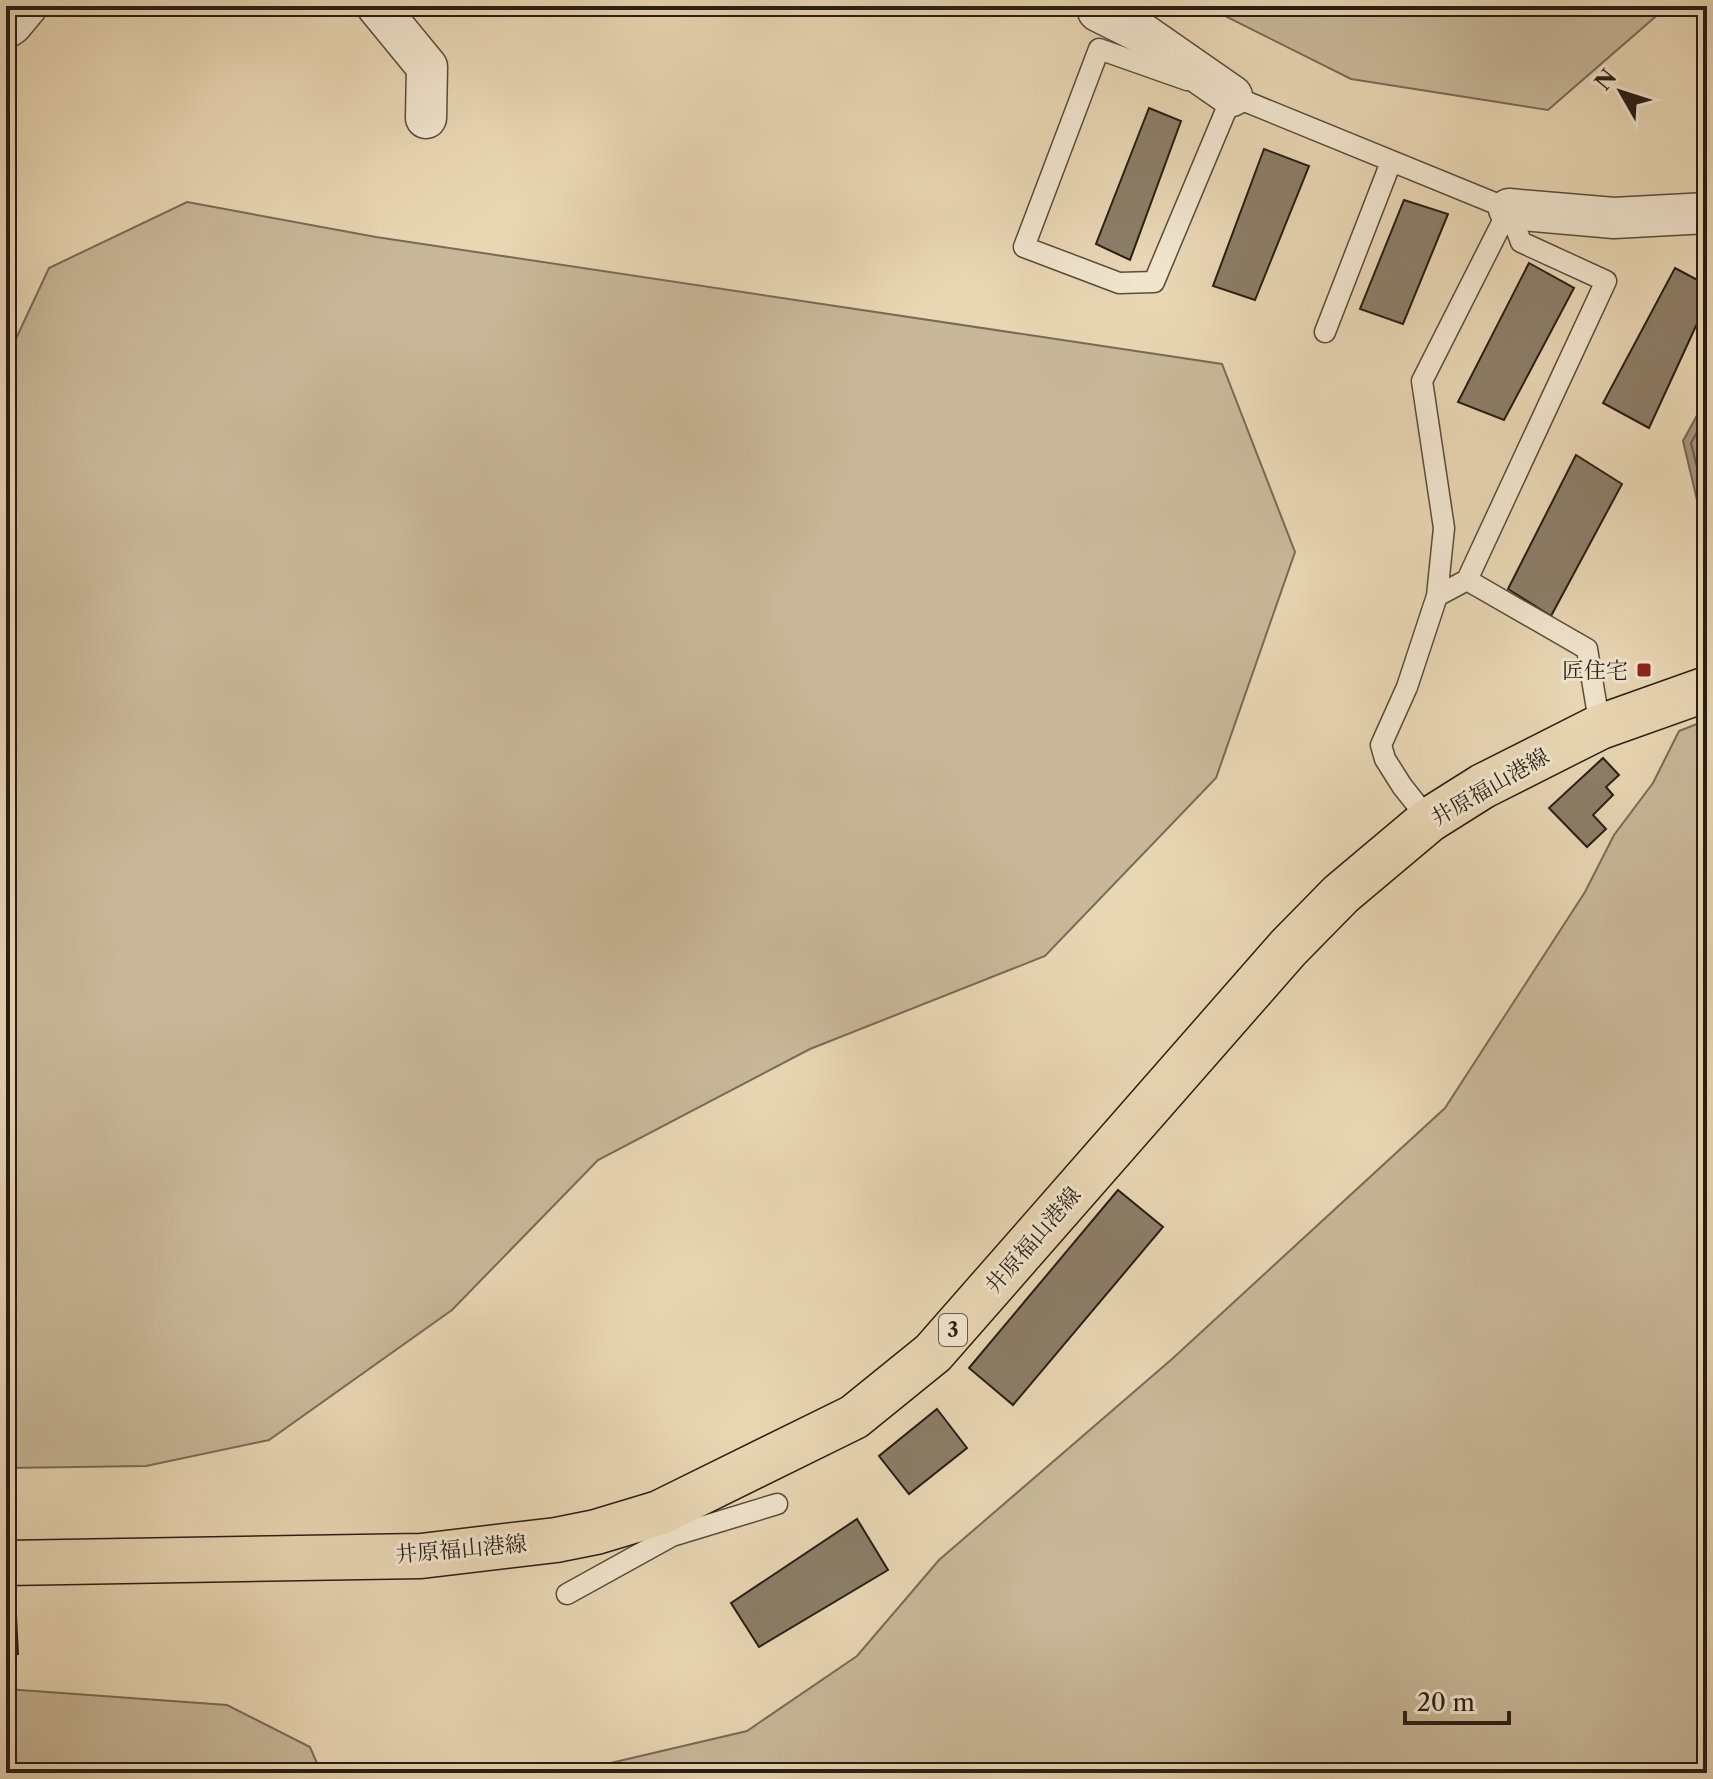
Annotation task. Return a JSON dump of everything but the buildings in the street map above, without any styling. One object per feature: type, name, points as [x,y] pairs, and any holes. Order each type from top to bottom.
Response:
[{"type":"main road","name":"井原福山港線","points":[[6,1563],[421,1556],[665,1524],[854,1417],[933,1353],[1288,948],[1341,894],[1429,820],[1483,786],[1600,727],[1707,689]]},
{"type":"street","points":[[6,28],[27,6]]},
{"type":"street","points":[[377,6],[427,67],[426,118]]},
{"type":"street","points":[[1098,11],[1140,32],[1232,96]]},
{"type":"street","points":[[1509,209],[1614,218],[1707,213]]},
{"type":"lane","points":[[1232,96],[1154,282],[1119,283],[1024,247],[1099,49],[1232,96],[1509,209],[1521,242],[1606,281],[1467,580],[1437,596]]},
{"type":"lane","points":[[1325,332],[1391,162]]},
{"type":"lane","points":[[1429,820],[1396,777],[1381,745],[1407,687],[1437,596],[1444,528],[1422,381],[1509,209]]},
{"type":"lane","points":[[1467,580],[1587,649],[1600,727]]},
{"type":"lane","points":[[567,1594],[665,1524],[777,1504]]},
{"type":"path","points":[[912,6],[927,13],[965,6]]},
{"type":"shaded area","points":[[1216,6],[1662,6],[1662,11],[1548,110],[1351,79],[1221,14]]},
{"type":"shaded area","points":[[187,202],[376,237],[1222,364],[1295,552],[1216,778],[1045,956],[810,1049],[598,1160],[452,1310],[269,1440],[146,1466],[6,1468],[6,360],[49,268]]},
{"type":"shaded area","points":[[1707,720],[1707,1773],[568,1773],[747,1731],[857,1656],[939,1560],[1172,1359],[1445,1108],[1585,892],[1614,835],[1653,783],[1679,731]]},
{"type":"shaded area","points":[[6,1689],[227,1705],[310,1747],[319,1768],[318,1773],[6,1773]]},
{"type":"water","points":[[1707,397],[1707,542],[1683,441]]},
{"type":"place","name":"匠住宅","points":[[1644,670]]}]
